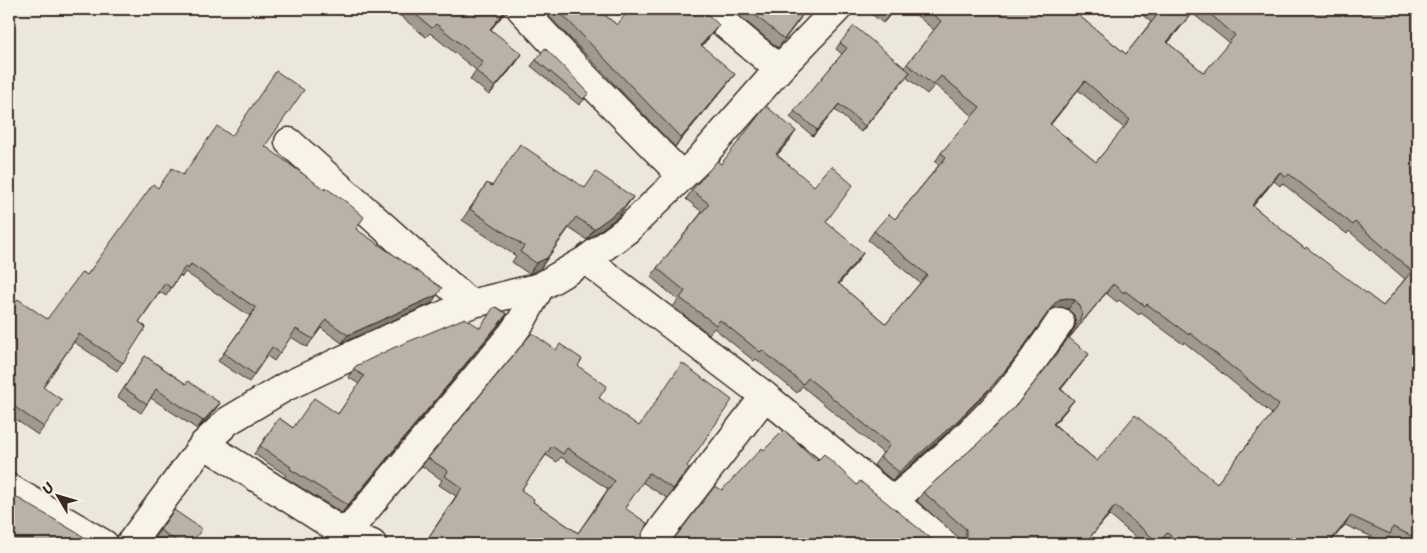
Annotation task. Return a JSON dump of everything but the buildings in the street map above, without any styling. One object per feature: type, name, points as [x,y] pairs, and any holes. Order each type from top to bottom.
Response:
[{"type":"street","points":[[522,9],[579,72],[682,176]]},
{"type":"street","points":[[707,9],[779,69]]},
{"type":"street","points":[[130,544],[204,444],[228,421],[285,387],[470,304],[540,286],[586,260],[628,229],[682,176],[779,69],[837,9]]},
{"type":"street","points":[[289,142],[470,304]]},
{"type":"street","points":[[586,260],[765,396],[894,501],[939,542]]},
{"type":"street","points":[[341,539],[512,334],[522,320],[540,286]]},
{"type":"street","points":[[894,501],[998,404],[1028,368],[1060,322]]},
{"type":"street","points":[[651,544],[765,396]]},
{"type":"street","points":[[204,444],[341,539],[372,544]]},
{"type":"street","points":[[9,488],[104,544]]}]
